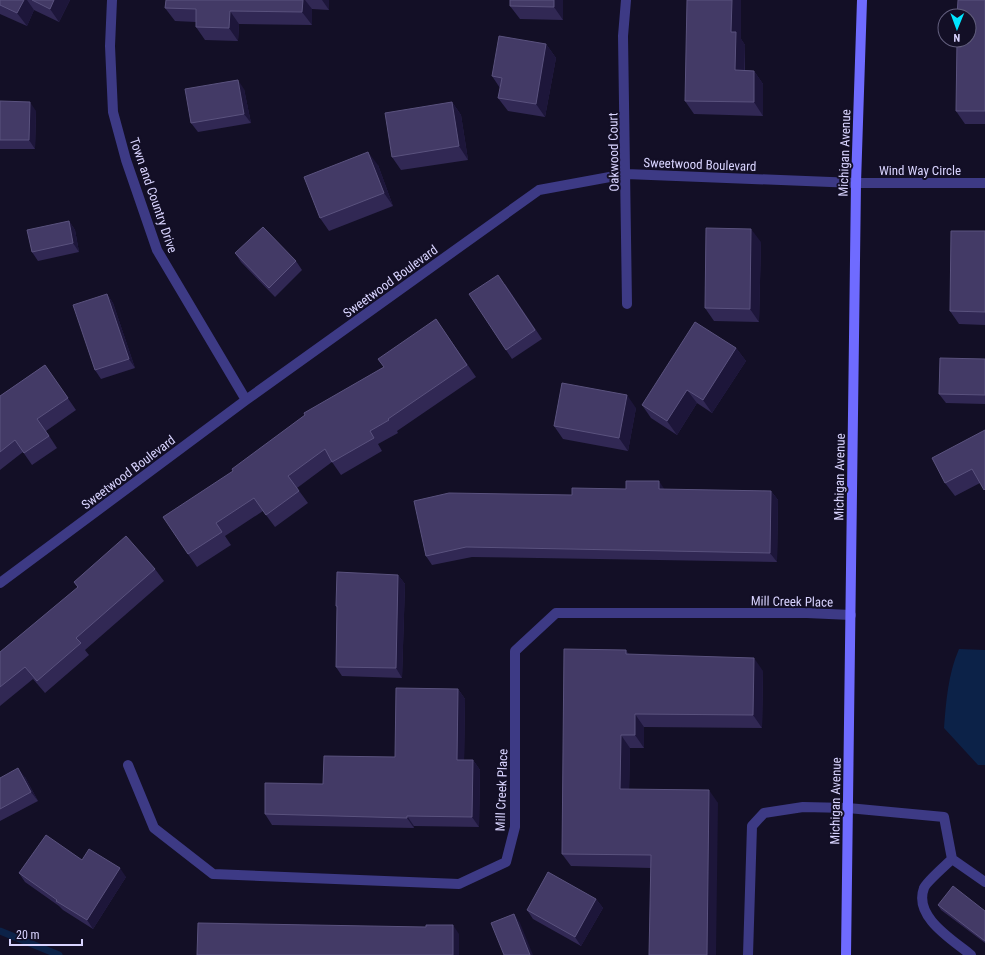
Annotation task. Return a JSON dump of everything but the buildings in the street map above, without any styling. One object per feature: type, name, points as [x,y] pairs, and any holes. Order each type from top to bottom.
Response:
[{"type":"main road","name":"Michigan Avenue","points":[[846,955],[856,183],[862,0]]},
{"type":"street","name":"Town and Country Drive","points":[[112,0],[110,46],[113,112],[126,160],[157,250],[246,400]]},
{"type":"street","name":"Oakwood Court","points":[[626,0],[623,36],[627,304]]},
{"type":"street","name":"Sweetwood Boulevard","points":[[0,583],[246,400],[539,190],[626,174],[856,183]]},
{"type":"street","name":"Wind Way Circle","points":[[856,183],[985,183]]},
{"type":"street","name":"Mill Creek Place","points":[[128,765],[154,828],[213,874],[459,884],[506,862],[515,827],[515,651],[556,613],[807,613],[851,615]]},
{"type":"street","points":[[748,955],[752,826],[764,813],[803,807],[848,808],[944,817],[952,859],[985,882]]},
{"type":"street","points":[[952,859],[924,888],[922,900],[925,913],[932,923],[971,955]]},
{"type":"water","points":[[959,649],[985,650],[985,765],[978,765],[944,728],[950,678]]},
{"type":"waterway","points":[[0,931],[59,955]]}]
